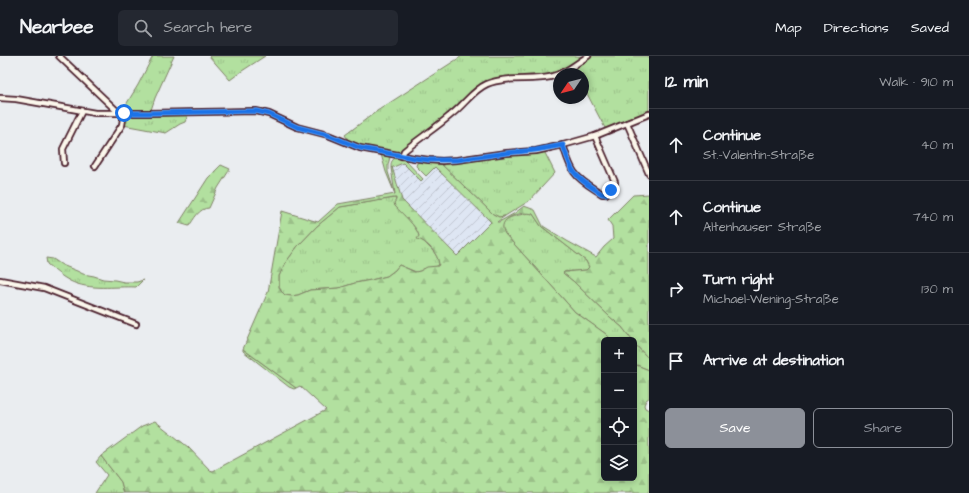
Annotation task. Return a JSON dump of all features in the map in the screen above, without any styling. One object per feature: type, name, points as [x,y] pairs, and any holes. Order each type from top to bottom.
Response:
[{"type":"street","points":[[60,56],[122,113],[122,125],[95,166]]},
{"type":"street","points":[[402,156],[404,151],[452,114],[484,85],[502,80],[554,76],[565,71],[588,56]]},
{"type":"street","points":[[0,98],[16,99],[95,113],[256,111],[269,114],[297,127],[328,135],[360,148],[429,160],[450,161],[563,145],[595,136],[649,114]]},
{"type":"street","points":[[64,163],[64,149],[82,111]]},
{"type":"street","points":[[627,124],[649,174]]},
{"type":"street","points":[[563,145],[569,163],[577,176],[602,194],[606,194],[614,186],[615,182],[595,136]]},
{"type":"street","points":[[0,280],[44,288],[136,324]]},
{"type":"shaded area","points":[[403,163],[421,181],[435,167],[492,223],[457,256],[402,200],[392,167]]},
{"type":"green space","points":[[153,56],[174,56],[151,110],[124,111],[124,108]]},
{"type":"green space","points":[[209,56],[265,56],[230,80]]},
{"type":"green space","points":[[462,56],[586,56],[569,67],[553,68],[553,75],[486,83],[451,114],[398,154],[362,147],[349,141],[345,135],[377,111]]},
{"type":"green space","points":[[589,56],[649,56],[649,112],[606,130],[589,97],[589,68],[573,67]]},
{"type":"green space","points":[[126,114],[188,115],[185,122],[166,133],[123,125]]},
{"type":"green space","points":[[544,151],[555,173],[529,201],[505,216],[499,217],[493,214],[440,163]]},
{"type":"green space","points":[[381,154],[390,157],[388,172],[395,194],[386,172]]},
{"type":"green space","points":[[395,158],[401,160],[404,159],[423,179],[421,181],[403,163],[391,168],[392,162]]},
{"type":"green space","points":[[421,161],[440,163],[493,214],[499,217],[505,216],[497,222],[515,213],[524,206],[535,210],[543,226],[596,257],[613,239],[612,226],[608,220],[633,195],[649,194],[649,359],[637,346],[637,337],[630,337],[622,327],[563,273],[586,270],[589,267],[586,261],[541,226],[533,214],[523,213],[511,216],[504,223],[503,228],[505,234],[575,312],[609,337],[601,337],[601,481],[637,481],[637,365],[649,370],[649,398],[646,400],[644,405],[645,408],[649,410],[649,493],[124,493],[121,482],[101,456],[142,426],[155,421],[188,447],[210,470],[213,471],[326,410],[300,386],[296,388],[243,349],[268,292],[282,211],[318,222],[338,204],[395,194],[392,167],[402,200],[457,256],[491,222],[435,167],[426,176],[416,166],[417,163]],"holes":[[[394,198],[396,198],[394,203],[395,206],[409,220],[418,232],[419,236],[417,239],[425,242],[437,256],[438,266],[427,267],[415,272],[399,265],[387,276],[339,288],[310,290],[291,296],[285,295],[281,291],[279,287],[279,276],[286,262],[297,247],[317,226],[340,207]]]},
{"type":"green space","points":[[221,165],[230,169],[218,188],[209,208],[202,210],[189,226],[179,223],[208,178]]},
{"type":"green space","points":[[396,198],[395,206],[407,217],[417,231],[418,236],[437,256],[438,266],[416,272],[399,265],[387,276],[339,288],[310,290],[291,296],[285,295],[281,291],[279,287],[279,276],[286,262],[297,247],[317,226],[340,207]]},
{"type":"green space","points":[[528,213],[533,214],[541,226],[586,261],[589,267],[586,270],[563,273],[622,327],[630,337],[609,337],[575,312],[505,234],[503,224],[513,216]]},
{"type":"green space","points":[[46,258],[53,259],[62,265],[83,274],[103,279],[124,282],[137,282],[143,280],[136,287],[86,286],[70,281],[61,275],[47,264]]},
{"type":"green space","points":[[637,346],[649,359],[649,370],[637,365]]},
{"type":"green space","points":[[243,349],[296,388],[294,389],[289,387],[243,351]]},
{"type":"green space","points":[[101,456],[121,482],[124,493],[95,493],[107,475],[96,462]]},
{"type":"route","points":[[124,113],[260,111],[297,127],[328,135],[360,148],[429,160],[450,161],[563,145],[569,163],[580,179],[602,194],[606,194],[611,190]]}]
